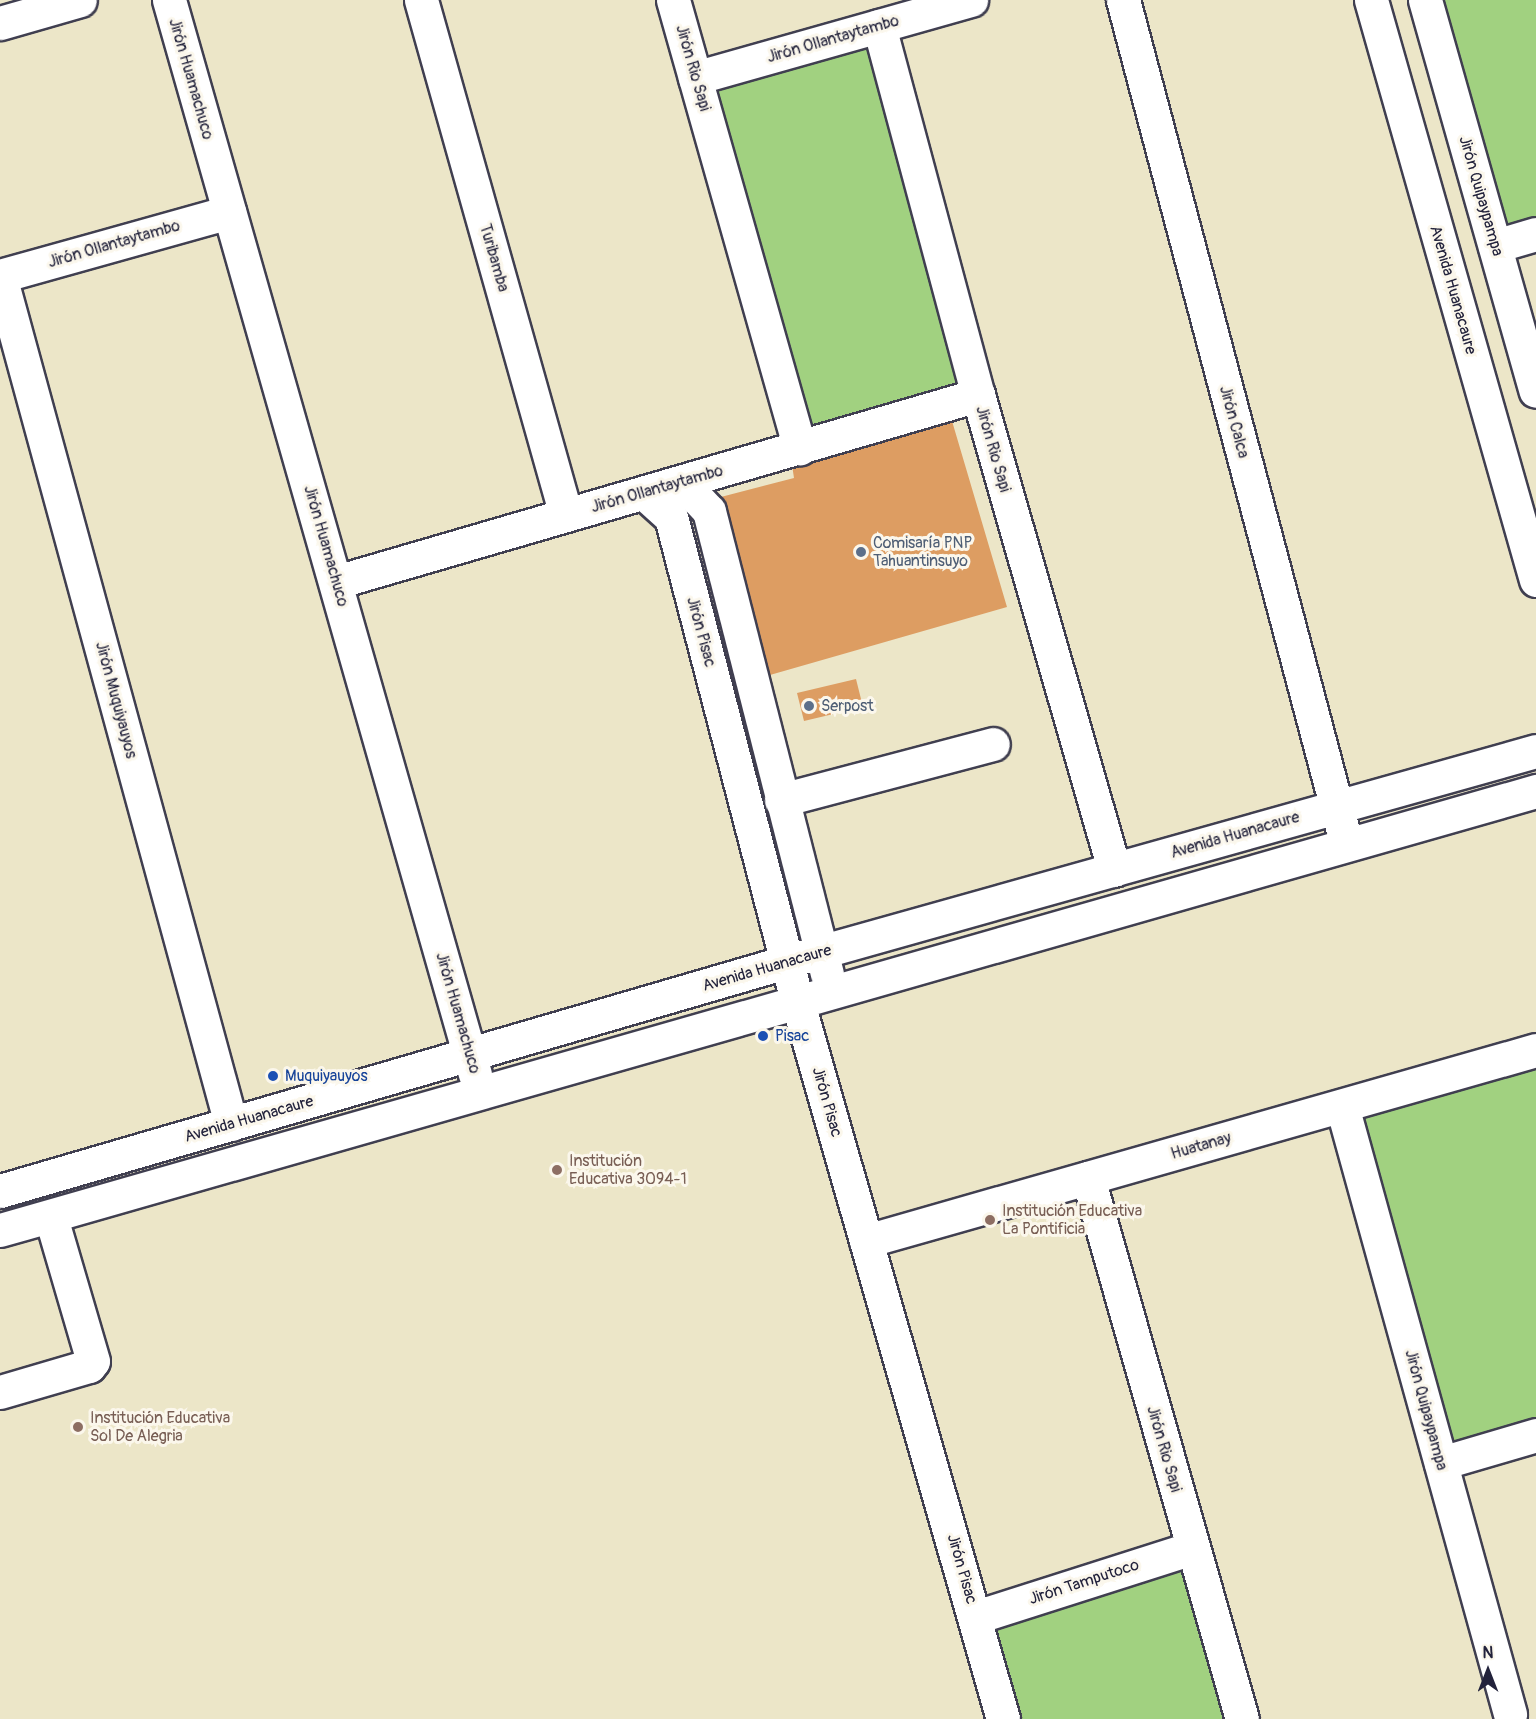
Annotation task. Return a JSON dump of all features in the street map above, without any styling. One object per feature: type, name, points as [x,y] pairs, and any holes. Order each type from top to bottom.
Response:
[{"type":"street","points":[[0,23],[80,0]]},
{"type":"street","name":"Jirón Huamachuco","points":[[169,0],[480,1092]]},
{"type":"street","name":"Turibamba","points":[[421,0],[566,515]]},
{"type":"street","name":"Jirón Rio Sapi","points":[[673,0],[800,448]]},
{"type":"street","name":"Jirón Ollantaytambo","points":[[695,78],[971,0]]},
{"type":"street","name":"Jirón Calca","points":[[1123,0],[1347,844]]},
{"type":"street","name":"Avenida Huanacaure","points":[[1371,0],[1536,580]]},
{"type":"street","name":"Jirón Quipaypampa","points":[[1425,0],[1536,391]]},
{"type":"street","name":"Jirón Rio Sapi","points":[[879,26],[978,395],[1114,870]]},
{"type":"street","name":"Jirón Ollantaytambo","points":[[0,276],[229,212]]},
{"type":"street","points":[[1495,246],[1536,234]]},
{"type":"street","name":"Jirón Muquiyauyos","points":[[0,276],[231,1124]]},
{"type":"street","name":"Jirón Ollantaytambo","points":[[336,582],[978,395]]},
{"type":"street","points":[[676,484],[693,494],[708,511],[820,952],[832,989]]},
{"type":"street","name":"Jirón Pisac","points":[[644,493],[671,517],[797,1000],[976,1617],[1003,1719]]},
{"type":"street","points":[[782,800],[993,744]]},
{"type":"street","name":"Avenida Huanacaure","points":[[1,1187],[231,1124],[820,952],[1536,751]]},
{"type":"street","points":[[1,1187],[7,1229],[832,989],[1536,791]]},
{"type":"street","name":"Huatanay","points":[[867,1241],[1536,1050]]},
{"type":"street","name":"Jirón Quipaypampa","points":[[1342,1106],[1513,1714]]},
{"type":"street","name":"Jirón Rio Sapi","points":[[1089,1178],[1242,1719]]},
{"type":"street","points":[[0,1392],[89,1366],[94,1354],[51,1216]]},
{"type":"street","points":[[1441,1463],[1536,1435]]},
{"type":"street","name":"Jirón Tamputoco","points":[[976,1617],[1192,1548]]},
{"type":"green space","points":[[1440,0],[1536,0],[1536,220],[1504,229]]},
{"type":"green space","points":[[874,42],[967,387],[808,432],[708,87]]},
{"type":"green space","points":[[1536,1065],[1536,1419],[1454,1442],[1361,1114]]},
{"type":"green space","points":[[1185,1568],[1229,1719],[1019,1719],[990,1624]]},
{"type":"building","name":"Comisaría PNP Tahuantinsuyo","points":[[952,421],[1007,607],[763,677],[717,498],[794,478],[792,465]]},
{"type":"building","points":[[856,679],[863,707],[804,721],[797,693]]},
{"type":"place","name":"Comisaría PNP Tahuantinsuyo","points":[[861,552]]},
{"type":"place","name":"Serpost","points":[[809,706]]},
{"type":"place","name":"Pisac","points":[[763,1036]]},
{"type":"place","name":"Muquiyauyos","points":[[273,1076]]},
{"type":"place","name":"Institución Educativa 3094-1","points":[[557,1170]]},
{"type":"place","name":"Institución Educativa La Pontificia","points":[[990,1220]]},
{"type":"place","name":"Institución Educativa Sol De Alegria","points":[[78,1427]]}]
